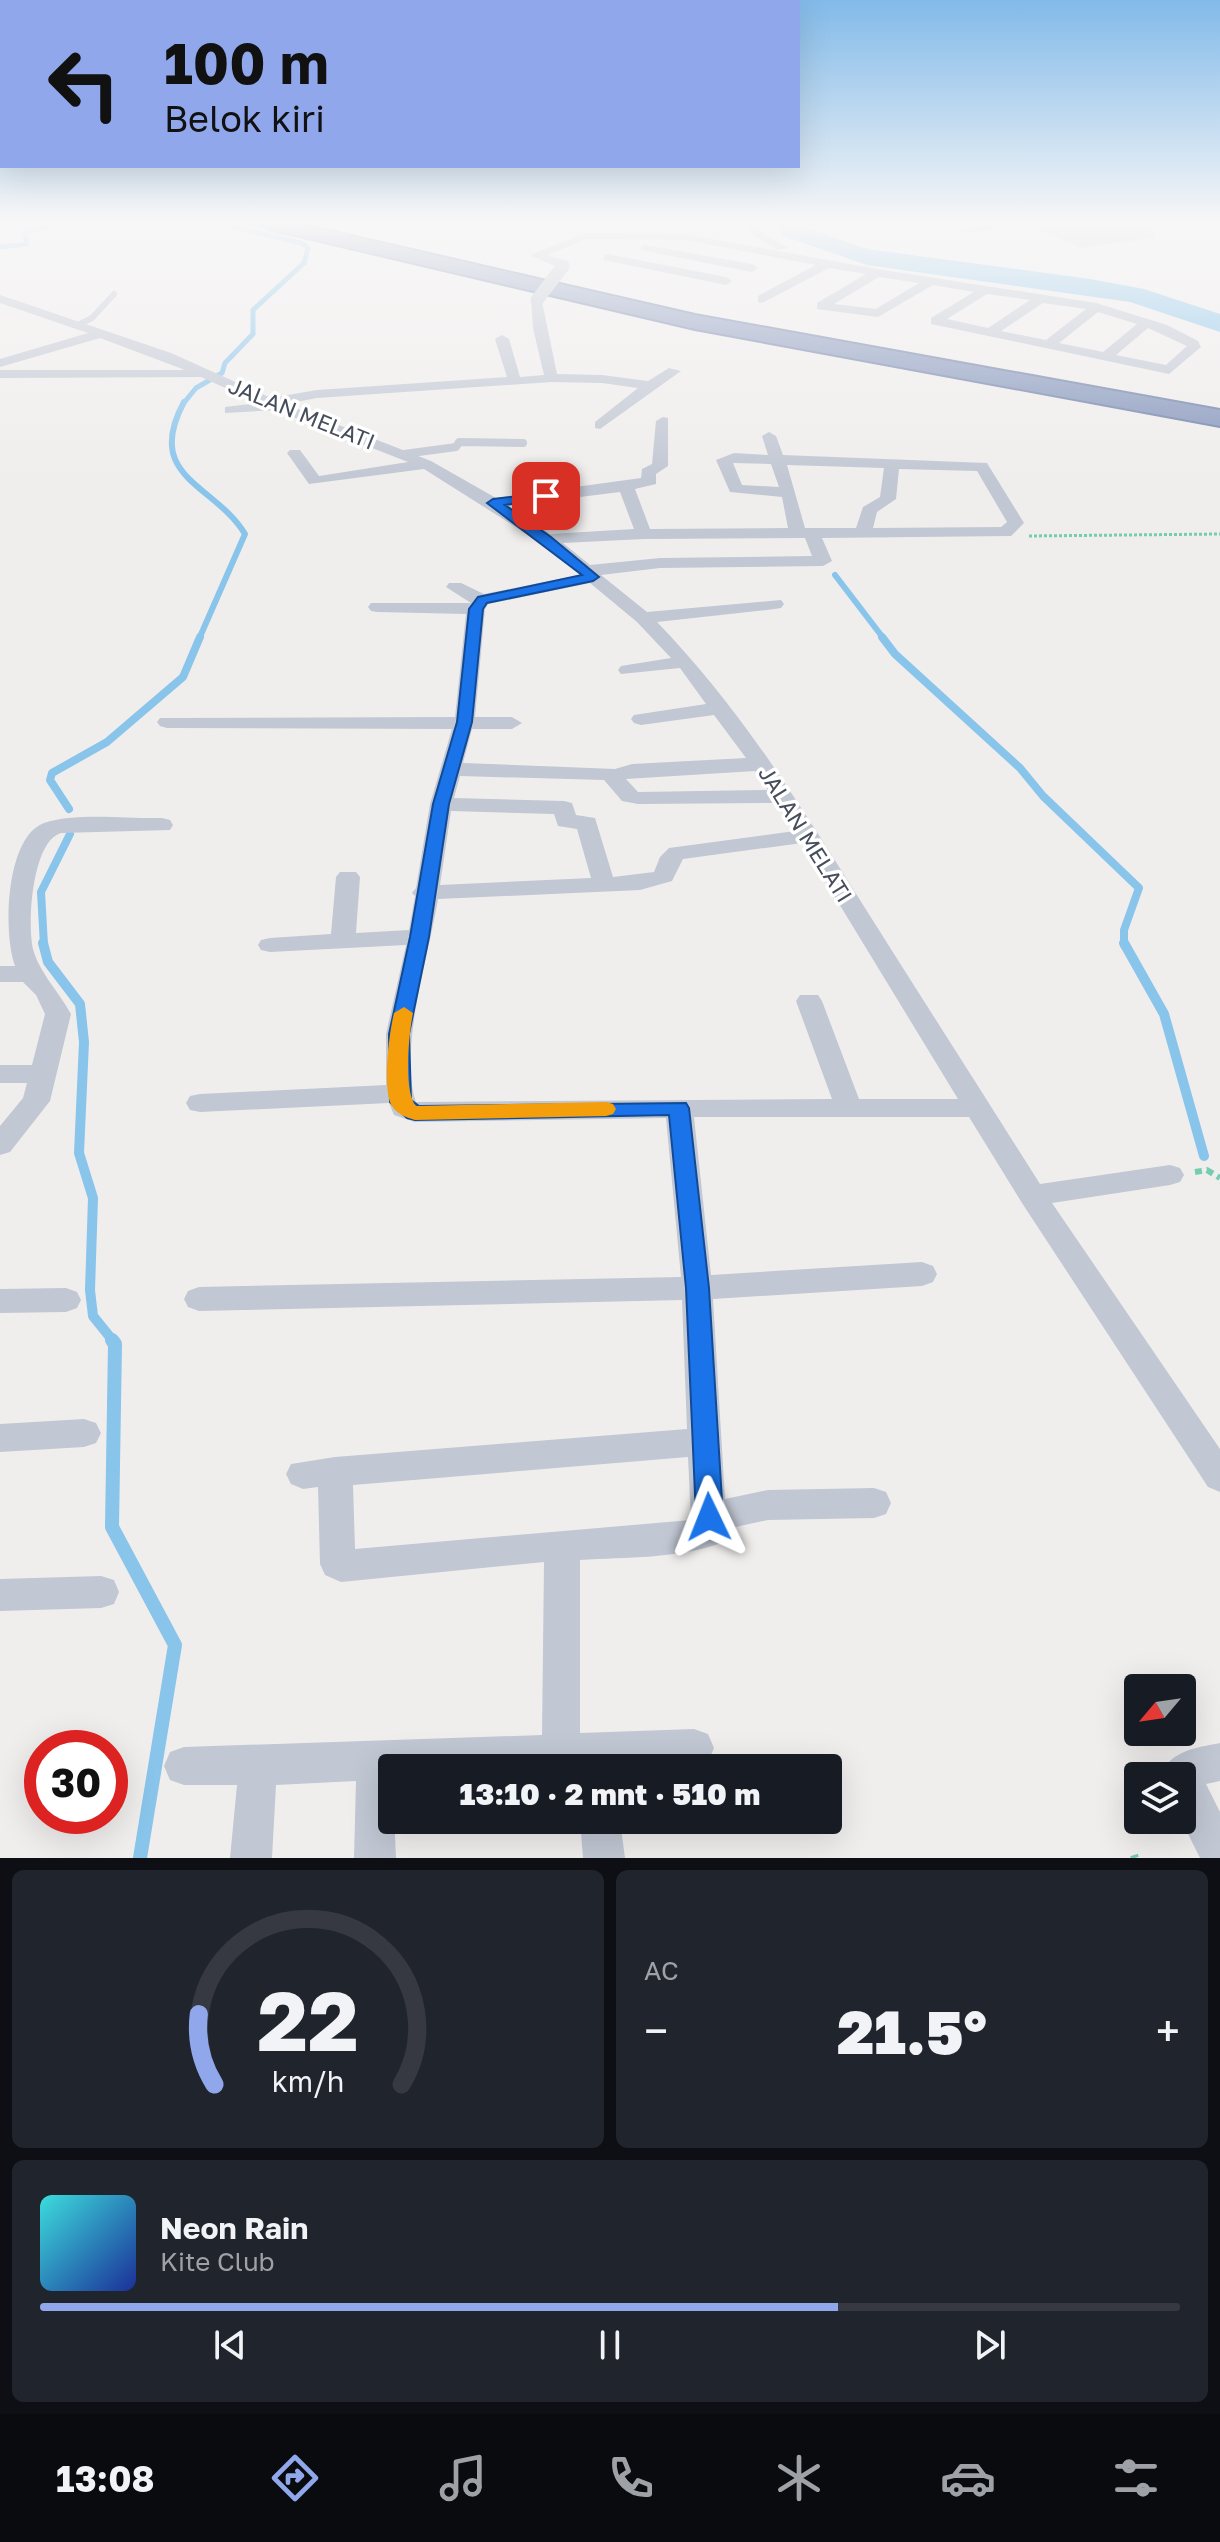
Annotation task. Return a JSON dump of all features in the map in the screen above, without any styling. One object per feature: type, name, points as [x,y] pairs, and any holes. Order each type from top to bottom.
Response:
[{"type":"highway","points":[[642,310],[1220,418]]},
{"type":"highway","points":[[693,310],[793,332],[1220,406]]},
{"type":"street","name":"JALAN MELATI","points":[[34,310],[166,356],[273,404],[416,455],[547,539],[643,618],[685,662],[784,796],[1032,1196],[1220,1477]]},
{"type":"street","points":[[538,310],[551,378]]},
{"type":"street","points":[[851,310],[878,313],[883,310]]},
{"type":"street","points":[[954,310],[936,321],[1169,370],[1194,347],[1188,341],[1147,322],[1105,310]]},
{"type":"street","points":[[991,332],[1024,310]]},
{"type":"street","points":[[1050,344],[1093,310]]},
{"type":"street","points":[[1107,356],[1147,322]]},
{"type":"street","points":[[0,363],[103,333]]},
{"type":"street","points":[[502,339],[515,382]]},
{"type":"street","points":[[600,425],[674,371]]},
{"type":"street","points":[[0,374],[210,376]]},
{"type":"street","points":[[230,410],[317,394],[551,378],[602,379],[650,386]]},
{"type":"street","points":[[493,503],[650,481],[648,472],[660,466],[663,421]]},
{"type":"street","points":[[377,607],[479,604],[589,574],[660,563],[823,561],[789,493],[769,436]]},
{"type":"street","points":[[295,453],[315,481],[416,455]]},
{"type":"street","points":[[547,539],[644,534],[1005,532],[1014,528],[1016,523],[984,468],[776,459],[724,460],[736,489],[789,493]]},
{"type":"street","points":[[863,533],[869,510],[888,499],[892,464]]},
{"type":"street","points":[[626,486],[644,534]]},
{"type":"street","points":[[455,587],[479,604]]},
{"type":"street","points":[[479,604],[464,722],[441,804],[424,893],[420,937],[399,1034],[399,1093],[404,1108],[415,1113],[679,1108],[978,1108]]},
{"type":"street","points":[[643,618],[775,604]]},
{"type":"street","points":[[628,670],[685,662]]},
{"type":"street","points":[[641,719],[721,708]]},
{"type":"street","points":[[167,722],[512,723]]},
{"type":"street","points":[[450,769],[614,776],[632,770],[762,764]]},
{"type":"street","points":[[614,776],[630,796],[638,798],[784,796]]},
{"type":"street","points":[[441,804],[564,808],[566,821],[587,823],[604,885]]},
{"type":"street","points":[[0,1145],[36,1101],[58,1014],[47,992],[30,974],[20,947],[10,882],[38,838],[48,829],[61,826],[162,825]]},
{"type":"street","points":[[424,893],[658,880],[664,876],[671,857],[677,853],[808,836]]},
{"type":"street","points":[[343,940],[348,877]]},
{"type":"street","points":[[270,945],[420,937]]},
{"type":"street","points":[[0,974],[30,974]]},
{"type":"street","points":[[809,1001],[849,1107]]},
{"type":"street","points":[[0,1074],[42,1074]]},
{"type":"street","points":[[200,1103],[399,1093]]},
{"type":"street","points":[[679,1108],[697,1288],[706,1442],[709,1532],[697,1536],[341,1566],[338,1564],[319,1473],[706,1442]]},
{"type":"street","points":[[1032,1196],[1170,1175]]},
{"type":"street","points":[[199,1299],[697,1288],[922,1274]]},
{"type":"street","points":[[0,1301],[66,1300]]},
{"type":"street","points":[[0,1438],[84,1433]]},
{"type":"street","points":[[709,1517],[768,1505],[874,1503]]},
{"type":"street","points":[[562,1545],[583,1754]]},
{"type":"street","points":[[0,1595],[101,1592]]},
{"type":"street","points":[[620,1754],[694,1748]]},
{"type":"street","points":[[184,1766],[376,1760],[375,1858]]},
{"type":"street","points":[[1196,1767],[1220,1762]]},
{"type":"street","points":[[251,1858],[258,1766]]},
{"type":"street","points":[[1196,1808],[1220,1855]]},
{"type":"street","points":[[601,1834],[604,1858]]},
{"type":"lane","points":[[80,324],[100,310]]},
{"type":"lane","points":[[416,455],[456,447],[459,442],[523,443]]},
{"type":"path","points":[[1014,528],[1012,536],[1220,534]]},
{"type":"waterway","points":[[183,404],[196,388],[222,373],[225,363],[253,334],[253,310]]},
{"type":"waterway","points":[[1185,310],[1220,324]]},
{"type":"waterway","points":[[183,404],[174,427],[172,448],[177,464],[188,478],[232,517],[245,534],[199,639]]},
{"type":"waterway","points":[[835,575],[884,639]]},
{"type":"waterway","points":[[69,809],[50,780],[52,773],[107,742],[183,677],[200,637]]},
{"type":"waterway","points":[[882,637],[895,654],[1020,768],[1043,796],[1139,888],[1124,930],[1124,943]]},
{"type":"waterway","points":[[44,945],[41,892],[70,834]]},
{"type":"waterway","points":[[43,943],[48,962],[80,1004],[84,1042],[79,1153],[93,1198],[90,1290],[93,1316],[114,1342]]},
{"type":"waterway","points":[[1124,943],[1164,1014],[1204,1156]]},
{"type":"waterway","points":[[112,1340],[115,1344],[112,1527],[175,1645],[140,1858]]},
{"type":"slow traffic","points":[[404,1013],[399,1034],[399,1093],[404,1108],[409,1111],[606,1109]]},
{"type":"route","points":[[546,496],[493,503],[547,539],[593,577],[482,600],[476,609],[464,722],[441,804],[424,893],[420,937],[399,1034],[399,1093],[404,1108],[415,1113],[679,1108],[697,1288],[709,1517]]}]
